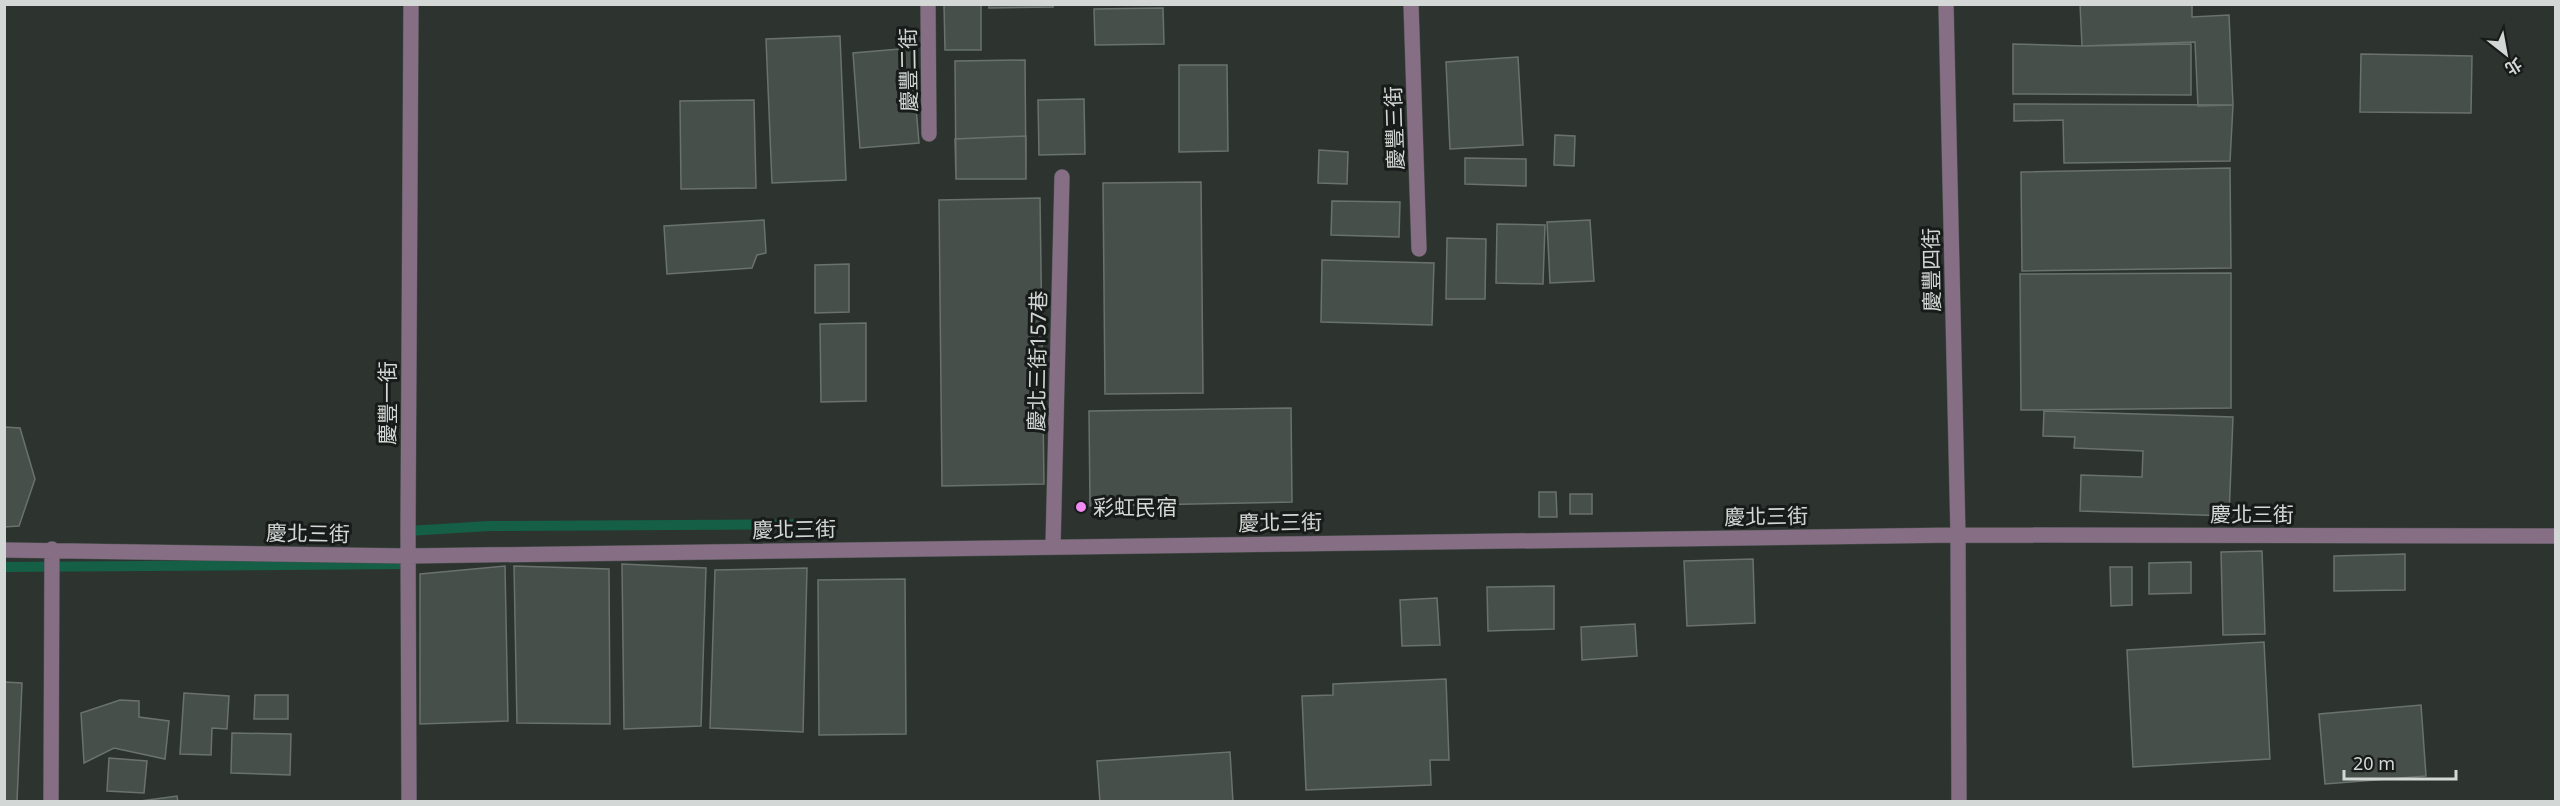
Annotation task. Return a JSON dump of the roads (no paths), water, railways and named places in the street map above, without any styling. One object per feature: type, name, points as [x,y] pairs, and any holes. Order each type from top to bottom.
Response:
[{"type":"street","name":"慶豐一街","points":[[409,801],[411,4]]},
{"type":"street","name":"慶豐二街","points":[[928,4],[929,134]]},
{"type":"street","name":"慶豐三街","points":[[1411,4],[1419,249]]},
{"type":"street","name":"慶豐四街","points":[[1946,4],[1958,535],[1959,801]]},
{"type":"street","name":"慶北三街157巷","points":[[1053,546],[1062,177]]},
{"type":"street","name":"慶北三街","points":[[4,550],[408,556],[1958,535],[2556,536]]},
{"type":"street","points":[[51,801],[52,549]]},
{"type":"waterway","points":[[408,531],[489,526],[832,524]]},
{"type":"waterway","points":[[4,567],[408,564]]},
{"type":"place","name":"彩虹民宿","points":[[1081,507]]}]
